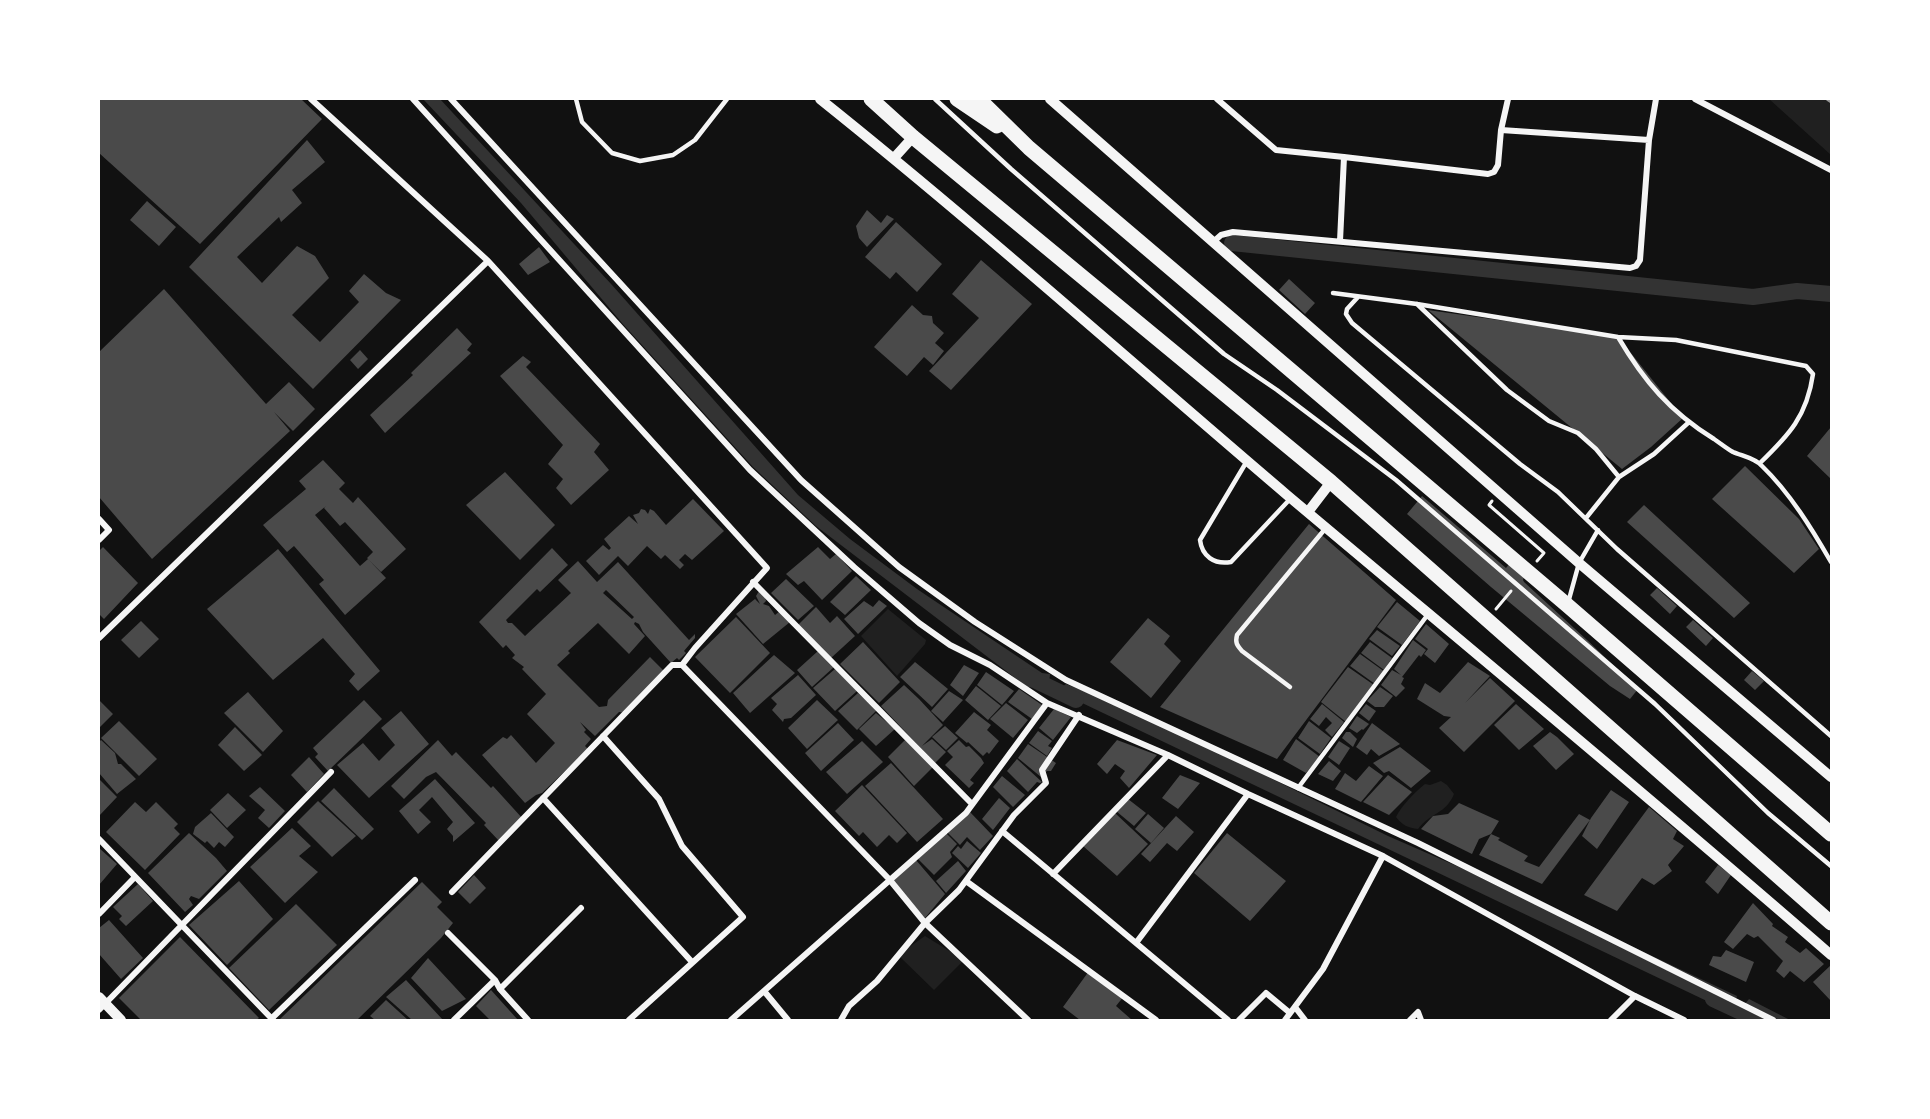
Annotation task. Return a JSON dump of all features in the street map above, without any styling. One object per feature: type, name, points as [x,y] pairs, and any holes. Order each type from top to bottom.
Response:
[{"type":"highway","points":[[871,99],[913,137],[1331,482],[1831,923]]},
{"type":"highway","points":[[957,99],[1029,148]]},
{"type":"highway","points":[[979,99],[1029,148],[1567,605],[1831,834]]},
{"type":"street","points":[[311,99],[488,261],[767,568],[694,648],[682,665]]},
{"type":"street","points":[[413,99],[750,470],[854,567],[919,623],[950,645],[990,665],[1047,703],[1168,755],[1383,856],[1635,996],[1684,1020]]},
{"type":"street","points":[[451,99],[801,480],[899,567],[975,622],[1066,680],[1418,843],[1773,1020]]},
{"type":"street","points":[[820,99],[894,158],[1247,461],[1831,955]]},
{"type":"street","points":[[1050,99],[1212,243],[1469,464],[1579,563],[1831,777]]},
{"type":"street","points":[[1217,99],[1276,150],[1488,174],[1494,172],[1498,165],[1501,130],[1508,99]]},
{"type":"street","points":[[1212,243],[1221,236],[1233,232],[1630,268],[1636,266],[1640,260],[1649,140],[1656,99]]},
{"type":"street","points":[[1695,99],[1831,170]]},
{"type":"street","points":[[1501,130],[1649,140]]},
{"type":"street","points":[[894,158],[913,137]]},
{"type":"street","points":[[1340,241],[1344,157]]},
{"type":"street","points":[[99,638],[488,261]]},
{"type":"street","points":[[1308,512],[1331,482]]},
{"type":"street","points":[[99,519],[109,530],[99,540]]},
{"type":"street","points":[[753,582],[972,804]]},
{"type":"street","points":[[452,892],[672,665],[682,665],[889,879],[926,923],[1028,1020]]},
{"type":"street","points":[[731,1020],[966,813],[1047,703]]},
{"type":"street","points":[[841,1020],[849,1006],[876,981],[966,881],[1014,815],[1046,783],[1042,770],[1079,715]]},
{"type":"street","points":[[603,736],[659,799],[682,846],[743,917],[628,1020]]},
{"type":"street","points":[[1053,874],[1168,755]]},
{"type":"street","points":[[121,1020],[101,1004],[183,925],[331,772]]},
{"type":"street","points":[[1136,943],[1248,794]]},
{"type":"street","points":[[543,798],[692,962]]},
{"type":"street","points":[[1002,831],[1228,1020]]},
{"type":"street","points":[[99,839],[271,1019],[415,880]]},
{"type":"street","points":[[1285,1020],[1323,969],[1383,856]]},
{"type":"street","points":[[99,914],[135,877]]},
{"type":"street","points":[[966,881],[1156,1020]]},
{"type":"street","points":[[500,989],[580,908]]},
{"type":"street","points":[[448,933],[495,980],[500,989],[528,1020]]},
{"type":"street","points":[[454,1020],[495,980]]},
{"type":"street","points":[[764,991],[788,1020]]},
{"type":"street","points":[[1239,1020],[1266,993],[1305,1020]]},
{"type":"street","points":[[1611,1020],[1635,996]]},
{"type":"street","points":[[1410,1020],[1418,1012],[1421,1020]]},
{"type":"lane","points":[[576,99],[582,122],[612,153],[640,161],[673,155],[688,145],[695,140],[727,99]]},
{"type":"lane","points":[[934,99],[1224,354],[1277,390],[1396,480],[1655,704],[1768,813],[1831,866]]},
{"type":"lane","points":[[1333,293],[1417,304],[1618,337],[1676,340],[1806,366],[1813,374],[1800,420],[1760,464]]},
{"type":"lane","points":[[1358,297],[1347,309],[1346,314],[1352,323],[1586,518],[1831,736]]},
{"type":"lane","points":[[1417,304],[1507,390],[1549,421],[1578,433],[1596,449],[1619,477]]},
{"type":"lane","points":[[1618,337],[1635,366],[1655,391],[1688,423],[1733,452],[1760,464],[1782,489],[1817,537],[1831,562]]},
{"type":"lane","points":[[1586,518],[1619,477],[1654,454],[1688,423]]},
{"type":"lane","points":[[1247,461],[1200,540],[1201,547],[1209,558],[1216,562],[1231,562],[1291,498]]},
{"type":"lane","points":[[1290,687],[1242,651],[1236,645],[1235,640],[1326,526]]},
{"type":"lane","points":[[1567,605],[1579,563],[1598,530]]},
{"type":"lane","points":[[1298,788],[1429,613]]},
{"type":"path","points":[[1489,505],[1544,553],[1537,561]]},
{"type":"path","points":[[1494,611],[1516,586]]},
{"type":"shaded area","points":[[423,99],[440,99],[612,285],[798,495],[850,539],[917,589],[1042,673],[1050,674],[1046,684],[1041,688],[1027,687],[816,526],[753,467],[622,323],[521,203]]},
{"type":"shaded area","points":[[1769,99],[1831,99],[1831,155]]},
{"type":"shaded area","points":[[888,609],[926,640],[897,676],[861,636]]},
{"type":"shaded area","points":[[1066,684],[1136,712],[1388,836],[1523,895],[1737,996],[1732,1013],[1057,691]]},
{"type":"shaded area","points":[[1441,781],[1454,794],[1447,806],[1418,829],[1406,826],[1398,820],[1396,817],[1417,791],[1425,784],[1430,785]]},
{"type":"shaded area","points":[[925,936],[964,960],[934,990],[898,955]]},
{"type":"shaded area","points":[[1749,999],[1790,1020],[1747,1020],[1743,1018],[1744,1005]]},
{"type":"building","points":[[99,99],[301,99],[322,119],[200,244],[99,153]]},
{"type":"building","points":[[307,140],[325,162],[292,190],[302,203],[281,222],[279,217],[237,257],[262,283],[297,246],[315,256],[329,278],[292,315],[320,342],[359,302],[349,291],[364,274],[386,293],[401,300],[313,389],[189,267]]},
{"type":"building","points":[[147,201],[176,227],[159,246],[130,220]]},
{"type":"building","points":[[867,210],[881,223],[887,215],[894,219],[867,247],[859,238],[856,226]]},
{"type":"building","points":[[896,222],[942,264],[917,292],[896,272],[890,279],[865,257]]},
{"type":"building","points":[[539,247],[550,262],[528,275],[519,264]]},
{"type":"building","points":[[981,260],[1032,304],[951,390],[929,371],[979,318],[952,294]]},
{"type":"building","points":[[1289,279],[1315,303],[1305,314],[1279,290]]},
{"type":"building","points":[[164,289],[266,404],[289,382],[315,409],[293,431],[274,412],[290,431],[152,559],[99,497],[99,352]]},
{"type":"building","points":[[912,305],[923,315],[932,316],[933,323],[944,333],[935,343],[944,351],[933,365],[924,357],[907,376],[874,347]]},
{"type":"building","points":[[1428,310],[1618,337],[1683,418],[1622,469]]},
{"type":"building","points":[[457,328],[472,344],[467,350],[471,353],[385,433],[370,415],[413,375],[411,373]]},
{"type":"building","points":[[360,350],[368,359],[358,369],[350,360]]},
{"type":"building","points":[[523,356],[531,362],[526,367],[600,444],[594,452],[609,470],[571,505],[556,488],[563,479],[548,464],[563,445],[500,376]]},
{"type":"building","points":[[1831,427],[1831,479],[1807,456]]},
{"type":"building","points":[[323,460],[345,483],[339,489],[353,503],[358,497],[406,549],[381,572],[368,559],[386,578],[345,615],[319,584],[324,580],[294,546],[287,552],[263,525],[306,489],[299,481]],"holes":[[[326,506],[324,508],[340,526],[345,522],[373,552],[360,566],[315,515]]]},
{"type":"building","points":[[1745,466],[1799,519],[1819,549],[1794,573],[1712,499]]},
{"type":"building","points":[[505,472],[555,525],[520,560],[466,505]]},
{"type":"building","points":[[1422,496],[1506,568],[1511,562],[1525,574],[1524,582],[1638,689],[1630,699],[1610,686],[1407,514]]},
{"type":"building","points":[[693,499],[724,531],[692,560],[685,554],[679,560],[684,565],[680,569],[665,555],[661,559],[647,546],[628,566],[618,556],[599,575],[586,561],[603,545],[609,550],[611,548],[604,539],[629,516],[638,524],[633,515],[639,513],[641,509],[648,514],[650,509],[654,511],[666,525]]},
{"type":"building","points":[[1644,505],[1750,603],[1734,618],[1627,522]]},
{"type":"building","points":[[1309,524],[1396,600],[1277,759],[1160,707]]},
{"type":"building","points":[[103,547],[138,583],[104,619],[99,614],[99,551]]},
{"type":"building","points":[[818,547],[830,559],[836,554],[852,571],[822,600],[804,581],[798,585],[786,574]]},
{"type":"building","points":[[552,548],[568,565],[540,592],[537,589],[506,620],[525,636],[571,593],[558,580],[578,561],[597,582],[618,562],[689,640],[695,634],[695,638],[684,651],[686,653],[679,660],[677,658],[671,663],[643,632],[639,624],[635,622],[634,624],[645,636],[629,654],[598,623],[568,651],[570,653],[557,665],[599,707],[607,706],[608,700],[650,657],[665,672],[626,713],[619,712],[595,736],[580,722],[586,730],[584,732],[591,739],[585,746],[588,749],[542,793],[525,803],[482,755],[503,737],[507,739],[511,735],[536,763],[555,743],[527,714],[546,694],[522,669],[524,667],[512,658],[515,655],[506,645],[503,648],[479,622]],"holes":[[[606,590],[634,617],[632,619],[603,593]]]},
{"type":"building","points":[[278,549],[380,671],[358,691],[349,681],[355,674],[323,638],[273,680],[207,609]]},
{"type":"building","points":[[856,576],[871,590],[845,615],[830,602]]},
{"type":"building","points":[[786,579],[814,606],[798,620],[771,593]]},
{"type":"building","points":[[1657,588],[1677,606],[1670,614],[1650,595]]},
{"type":"building","points":[[759,591],[765,597],[766,601],[763,604],[769,606],[775,615],[780,611],[790,622],[763,644],[736,614],[755,599],[760,604],[756,596]]},
{"type":"building","points":[[879,600],[887,606],[858,634],[844,619],[864,601],[873,607]]},
{"type":"building","points":[[1397,602],[1420,621],[1402,645],[1377,627]]},
{"type":"building","points":[[816,607],[830,623],[837,616],[855,636],[831,658],[798,625]]},
{"type":"building","points":[[736,617],[770,653],[730,693],[695,657]]},
{"type":"building","points":[[1148,618],[1170,636],[1164,644],[1181,661],[1151,698],[1110,662]]},
{"type":"building","points":[[1693,620],[1713,638],[1706,646],[1686,627]]},
{"type":"building","points":[[141,621],[159,639],[139,658],[121,640]]},
{"type":"building","points":[[1426,624],[1449,644],[1435,663],[1424,654],[1428,649],[1415,639]]},
{"type":"building","points":[[1377,630],[1400,646],[1392,656],[1369,639]]},
{"type":"building","points":[[1413,640],[1426,650],[1421,657],[1419,655],[1402,677],[1404,678],[1401,684],[1405,688],[1396,697],[1381,685],[1392,670],[1401,675],[1394,669]]},
{"type":"building","points":[[863,642],[900,682],[879,703],[840,664]]},
{"type":"building","points":[[1370,642],[1392,658],[1384,670],[1361,653]]},
{"type":"building","points":[[818,651],[834,667],[812,687],[797,670]]},
{"type":"building","points":[[1360,654],[1385,672],[1375,684],[1350,666]]},
{"type":"building","points":[[774,655],[795,673],[750,713],[733,693]]},
{"type":"building","points":[[915,662],[948,689],[932,707],[900,677]]},
{"type":"building","points":[[1468,662],[1490,676],[1465,703],[1490,678],[1515,701],[1464,752],[1439,728],[1451,717],[1444,716],[1417,699],[1425,683],[1440,693]]},
{"type":"building","points":[[964,665],[979,673],[963,696],[950,685]]},
{"type":"building","points":[[1348,667],[1374,685],[1346,722],[1321,702]]},
{"type":"building","points":[[835,669],[857,691],[835,711],[813,688]]},
{"type":"building","points":[[1752,671],[1764,681],[1755,690],[1744,680]]},
{"type":"building","points":[[986,672],[1014,691],[1002,705],[977,685]]},
{"type":"building","points":[[798,675],[816,695],[791,718],[784,719],[783,722],[772,710],[777,704],[771,698]]},
{"type":"building","points":[[904,685],[943,725],[922,746],[932,739],[946,752],[935,763],[881,706]]},
{"type":"building","points":[[976,686],[1001,706],[988,720],[965,700]]},
{"type":"building","points":[[1380,687],[1393,696],[1384,707],[1375,707],[1367,701]]},
{"type":"building","points":[[1019,689],[1042,705],[1032,719],[1008,702]]},
{"type":"building","points":[[949,691],[963,700],[943,722],[931,711]]},
{"type":"building","points":[[248,692],[283,731],[263,752],[224,713]]},
{"type":"building","points":[[858,693],[877,710],[857,730],[838,711]]},
{"type":"building","points":[[99,700],[113,714],[99,728]]},
{"type":"building","points":[[364,700],[382,719],[328,771],[315,757],[318,754],[313,748]]},
{"type":"building","points":[[817,700],[838,720],[807,749],[788,728]]},
{"type":"building","points":[[1006,703],[1028,720],[1013,738],[990,719]]},
{"type":"building","points":[[1322,704],[1344,722],[1332,737],[1325,730],[1332,723],[1326,717],[1319,726],[1310,719]]},
{"type":"building","points":[[1366,704],[1376,711],[1369,721],[1359,713]]},
{"type":"building","points":[[1516,704],[1544,729],[1519,750],[1494,725]]},
{"type":"building","points":[[1054,709],[1071,717],[1053,740],[1039,728]]},
{"type":"building","points":[[401,711],[429,744],[369,798],[337,765],[363,743],[379,761],[395,745],[381,728]]},
{"type":"building","points":[[974,712],[991,725],[987,730],[999,741],[989,754],[987,752],[983,756],[955,733]]},
{"type":"building","points":[[876,713],[895,729],[876,746],[859,729]]},
{"type":"building","points":[[1357,716],[1369,724],[1357,733],[1349,728]]},
{"type":"building","points":[[119,721],[157,759],[139,776],[101,738]]},
{"type":"building","points":[[1309,721],[1331,738],[1320,754],[1298,738]]},
{"type":"building","points":[[838,723],[854,740],[821,771],[805,753]]},
{"type":"building","points":[[1372,723],[1400,744],[1379,756],[1371,749],[1367,755],[1356,747]]},
{"type":"building","points":[[945,726],[958,738],[946,750],[932,737]]},
{"type":"building","points":[[235,727],[262,755],[244,771],[218,745]]},
{"type":"building","points":[[1038,731],[1052,741],[1048,746],[1052,748],[1047,756],[1029,743]]},
{"type":"building","points":[[1346,732],[1350,732],[1357,739],[1353,747],[1342,738]]},
{"type":"building","points":[[1550,732],[1574,754],[1556,770],[1533,746]]},
{"type":"building","points":[[1296,739],[1320,757],[1306,773],[1283,760]]},
{"type":"building","points":[[101,740],[115,753],[118,764],[121,764],[136,779],[117,794],[99,773],[99,742]]},
{"type":"building","points":[[438,740],[452,756],[456,752],[491,788],[493,786],[523,819],[500,842],[484,825],[486,823],[436,772],[426,777],[404,799],[391,786]]},
{"type":"building","points":[[905,740],[933,767],[914,786],[888,757]]},
{"type":"building","points":[[959,740],[966,747],[969,746],[984,763],[970,780],[974,783],[969,788],[945,765],[953,757],[947,751]]},
{"type":"building","points":[[1117,740],[1157,755],[1129,788],[1120,778],[1125,771],[1115,764],[1107,774],[1097,764]]},
{"type":"building","points":[[862,741],[883,762],[847,794],[826,772]]},
{"type":"building","points":[[1339,741],[1350,748],[1339,765],[1328,757]]},
{"type":"building","points":[[1028,744],[1056,763],[1051,771],[1047,771],[1041,777],[1018,758]]},
{"type":"building","points":[[1400,747],[1431,771],[1411,788],[1389,771],[1384,773],[1373,763]]},
{"type":"building","points":[[309,757],[324,774],[307,792],[291,775]]},
{"type":"building","points":[[1017,759],[1042,782],[1037,782],[1028,792],[1007,771]]},
{"type":"building","points":[[1329,761],[1341,771],[1333,781],[1318,774]]},
{"type":"building","points":[[891,763],[943,819],[917,842],[865,786]]},
{"type":"building","points":[[1369,766],[1383,776],[1361,802],[1335,789],[1345,773],[1356,781]]},
{"type":"building","points":[[1180,775],[1200,783],[1178,809],[1162,798]]},
{"type":"building","points":[[1388,775],[1412,792],[1389,815],[1363,802]]},
{"type":"building","points":[[1002,776],[1025,795],[1013,807],[993,787]]},
{"type":"building","points":[[99,779],[117,797],[99,816]]},
{"type":"building","points":[[435,779],[475,823],[453,842],[453,836],[447,829],[453,822],[432,797],[419,810],[431,822],[418,834],[399,811]]},
{"type":"building","points":[[862,785],[907,833],[897,843],[889,835],[877,847],[863,832],[859,836],[835,811]]},
{"type":"building","points":[[260,787],[285,811],[269,828],[258,818],[265,810],[249,796]]},
{"type":"building","points":[[334,788],[374,829],[362,840],[321,801]]},
{"type":"building","points":[[1611,790],[1629,802],[1597,849],[1582,836],[1591,818]]},
{"type":"building","points":[[228,793],[246,810],[227,828],[210,810]]},
{"type":"building","points":[[999,798],[1010,808],[993,830],[982,819]]},
{"type":"building","points":[[1128,799],[1146,813],[1134,826],[1116,811]]},
{"type":"building","points":[[318,801],[356,836],[332,857],[297,822]]},
{"type":"building","points":[[135,802],[146,812],[156,802],[178,824],[174,828],[180,834],[145,870],[106,832]]},
{"type":"building","points":[[1459,803],[1499,821],[1491,834],[1479,839],[1472,854],[1421,829],[1433,816],[1448,814]]},
{"type":"building","points":[[1649,807],[1677,831],[1673,839],[1684,846],[1668,865],[1672,871],[1654,885],[1642,878],[1617,911],[1584,895]]},
{"type":"building","points":[[970,812],[993,836],[980,850],[967,837],[960,845],[947,832]]},
{"type":"building","points":[[211,813],[234,837],[225,847],[219,842],[214,848],[207,841],[205,843],[193,834],[195,827]]},
{"type":"building","points":[[1115,813],[1148,844],[1117,876],[1083,846]]},
{"type":"building","points":[[1148,814],[1164,828],[1151,843],[1135,829]]},
{"type":"building","points":[[1579,814],[1590,820],[1542,884],[1479,855],[1491,834],[1528,856],[1524,861],[1539,867]]},
{"type":"building","points":[[1176,816],[1194,832],[1177,851],[1167,843],[1150,862],[1141,854]]},
{"type":"building","points":[[292,828],[311,846],[299,856],[318,872],[285,903],[250,867]]},
{"type":"building","points":[[189,833],[227,871],[199,899],[191,896],[189,899],[193,905],[185,912],[148,873]]},
{"type":"building","points":[[946,833],[957,844],[950,852],[952,857],[934,875],[918,859]]},
{"type":"building","points":[[1227,833],[1286,881],[1250,921],[1194,873]]},
{"type":"building","points":[[967,841],[981,853],[968,868],[952,853],[958,846],[961,849]]},
{"type":"building","points":[[99,848],[117,864],[99,885]]},
{"type":"building","points":[[916,860],[945,894],[925,918],[892,880]]},
{"type":"building","points":[[958,861],[966,871],[946,893],[936,881]]},
{"type":"building","points":[[1718,865],[1731,875],[1718,894],[1705,882]]},
{"type":"building","points":[[474,875],[486,888],[470,904],[458,892]]},
{"type":"building","points":[[239,881],[273,919],[227,965],[189,925]]},
{"type":"building","points":[[422,882],[442,902],[437,907],[453,923],[441,938],[357,1020],[279,1020]]},
{"type":"building","points":[[138,884],[153,901],[126,926],[119,919],[122,916],[113,907]]},
{"type":"building","points":[[1753,903],[1773,924],[1772,926],[1788,937],[1785,942],[1800,953],[1806,948],[1824,964],[1804,982],[1790,971],[1784,978],[1776,971],[1783,961],[1758,936],[1754,938],[1747,934],[1733,949],[1724,942]]},
{"type":"building","points":[[296,904],[337,945],[269,1010],[229,968]]},
{"type":"building","points":[[109,920],[143,958],[121,979],[99,954],[99,928]]},
{"type":"building","points":[[180,937],[259,1018],[256,1020],[141,1020],[119,998]]},
{"type":"building","points":[[1726,950],[1754,962],[1746,982],[1709,965],[1713,956],[1721,957]]},
{"type":"building","points":[[428,958],[466,999],[442,1011],[411,978]]},
{"type":"building","points":[[1831,965],[1831,1001],[1813,982]]},
{"type":"building","points":[[1089,971],[1124,996],[1116,1006],[1132,1020],[1080,1020],[1063,1007]]},
{"type":"building","points":[[406,980],[443,1020],[412,1020],[386,997]]},
{"type":"building","points":[[491,990],[518,1020],[490,1020],[476,1006]]},
{"type":"building","points":[[386,1000],[408,1020],[375,1020],[370,1016]]},
{"type":"waterway","points":[[1232,243],[1753,297],[1797,291],[1831,294]]},
{"type":"waterway","points":[[1026,676],[1076,700]]},
{"type":"waterway","points":[[1713,999],[1758,1020]]}]
